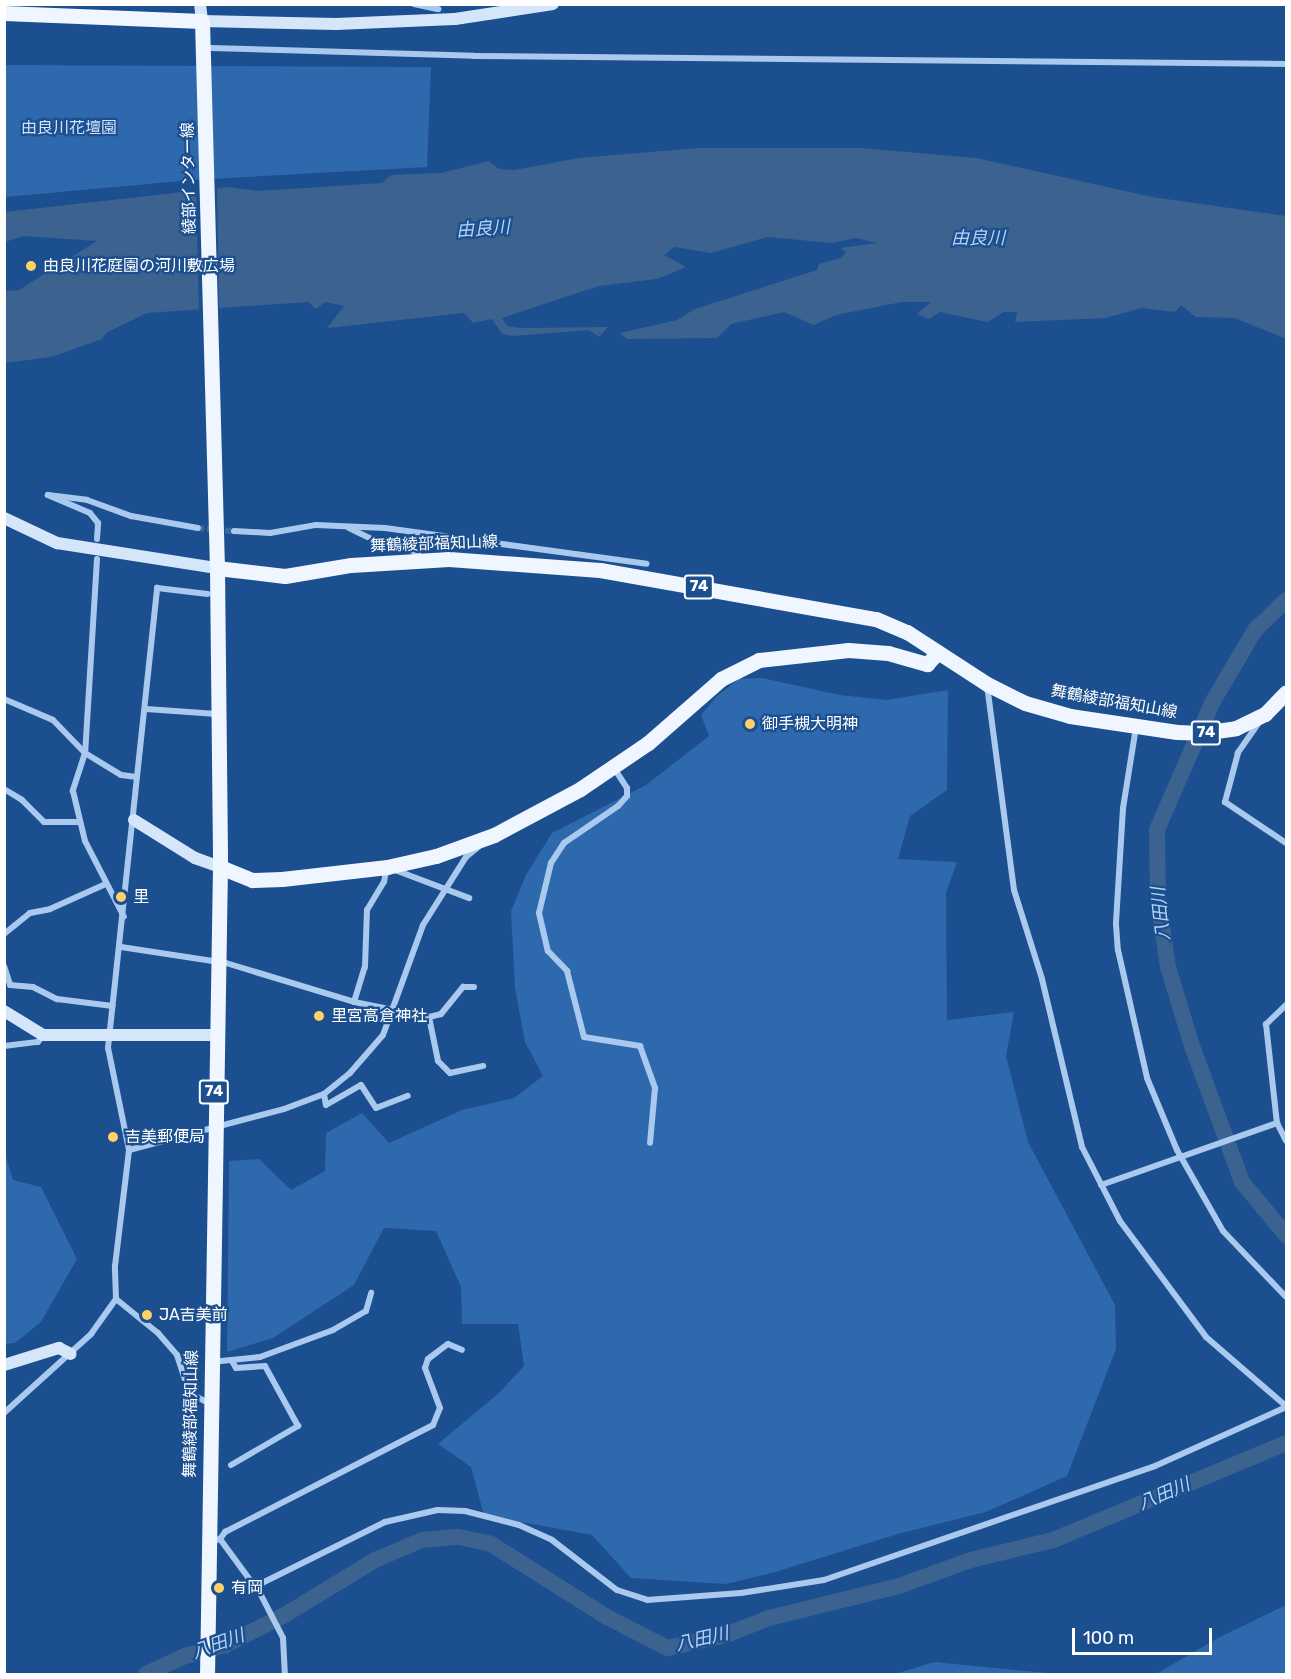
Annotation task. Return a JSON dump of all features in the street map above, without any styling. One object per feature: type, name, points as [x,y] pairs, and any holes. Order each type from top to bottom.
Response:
[{"type":"main road","points":[[4,13],[202,21]]},
{"type":"main road","name":"綾部インター線","points":[[202,21],[207,52],[217,568]]},
{"type":"main road","name":"舞鶴綾部福知山線","points":[[207,1674],[207,1616],[213,1540],[209,1403],[220,867],[217,568],[285,576],[351,565],[424,559],[501,560],[600,570],[876,619],[908,632],[987,684],[1025,703],[1070,716],[1202,733],[1259,717]]},
{"type":"main road","points":[[220,867],[252,880],[387,867],[436,856],[494,836],[613,767],[648,743],[721,679],[759,660],[848,650],[888,653],[927,664],[938,652]]},
{"type":"main road","points":[[1259,717],[1287,692]]},
{"type":"street","points":[[200,4],[202,21],[336,24],[455,19],[553,4]]},
{"type":"street","points":[[414,4],[438,9]]},
{"type":"street","points":[[207,52],[1287,63]]},
{"type":"street","points":[[98,539],[98,523],[90,513],[48,495],[87,500],[131,516],[198,528]]},
{"type":"street","points":[[4,518],[57,543],[217,568]]},
{"type":"street","points":[[234,531],[270,533],[316,525],[344,526],[519,545],[647,564]]},
{"type":"street","points":[[344,526],[388,547],[410,549],[424,559]]},
{"type":"street","points":[[97,559],[85,753],[73,791],[79,822],[106,884],[124,916]]},
{"type":"street","points":[[4,1413],[71,1354],[116,1299],[129,1150],[112,1078],[108,1048],[121,947],[157,588],[208,594]]},
{"type":"street","points":[[256,1586],[384,1522],[438,1510],[465,1511],[519,1525],[552,1540],[617,1590],[647,1600],[741,1593],[824,1580],[1155,1466],[1287,1407],[1206,1337],[1120,1221],[1101,1185],[1071,1111],[1042,979],[1014,890],[987,684]]},
{"type":"street","points":[[4,699],[53,720],[85,753],[121,775],[137,777]]},
{"type":"street","points":[[146,709],[219,715]]},
{"type":"street","points":[[1259,717],[1238,753],[1225,802],[1287,843]]},
{"type":"street","points":[[1136,726],[1122,815],[1118,950],[1147,1078],[1181,1156],[1222,1231],[1287,1297]]},
{"type":"street","points":[[613,767],[627,788],[627,796],[618,806],[564,843],[551,863],[539,913],[548,951],[567,971],[584,1037],[640,1047],[655,1088],[650,1143]]},
{"type":"street","points":[[4,789],[22,800],[44,822],[79,822]]},
{"type":"street","points":[[134,820],[195,858],[220,867]]},
{"type":"street","points":[[129,1150],[214,1128],[324,1094],[350,1073],[383,1035],[423,925],[466,857],[494,836]]},
{"type":"street","points":[[354,1002],[365,967],[367,910],[384,882],[387,867],[469,898]]},
{"type":"street","points":[[4,934],[30,913],[50,909],[106,884]]},
{"type":"street","points":[[121,947],[217,962],[286,979],[354,1002],[429,1017],[441,1014],[463,987],[474,987]]},
{"type":"street","points":[[4,966],[10,986],[33,987],[57,999],[113,1006]]},
{"type":"street","points":[[1287,1005],[1266,1024],[1277,1123],[1287,1141]]},
{"type":"street","points":[[4,1011],[43,1035],[215,1035]]},
{"type":"street","points":[[429,1017],[438,1061],[450,1073],[483,1066]]},
{"type":"street","points":[[4,1046],[38,1042],[43,1035]]},
{"type":"street","points":[[324,1094],[326,1105],[362,1085],[376,1108],[408,1096]]},
{"type":"street","points":[[1101,1185],[1277,1123]]},
{"type":"street","points":[[211,1362],[232,1361],[286,1349],[348,1323],[366,1311],[371,1293]]},
{"type":"street","points":[[116,1299],[158,1333],[177,1355],[189,1393],[209,1403]]},
{"type":"street","points":[[285,1674],[283,1638],[261,1594],[213,1540],[433,1425],[440,1408],[425,1368],[428,1359],[448,1344],[462,1350]]},
{"type":"street","points":[[4,1365],[59,1348],[71,1354]]},
{"type":"street","points":[[231,1465],[298,1426],[265,1366],[236,1368],[232,1361]]},
{"type":"green space","name":"由良川花壇園","points":[[5,65],[431,67],[427,167],[192,180],[5,197]]},
{"type":"green space","points":[[762,678],[840,695],[887,700],[948,690],[947,790],[910,816],[898,859],[957,862],[946,893],[947,1020],[1014,1012],[1006,1056],[1028,1142],[1115,1305],[1116,1349],[1067,1476],[986,1512],[898,1534],[775,1572],[726,1584],[631,1578],[592,1535],[484,1515],[471,1467],[438,1444],[499,1393],[524,1366],[518,1324],[462,1324],[461,1287],[436,1231],[384,1228],[354,1285],[273,1338],[227,1352],[229,1161],[259,1159],[291,1190],[325,1171],[326,1133],[362,1113],[389,1143],[462,1110],[514,1098],[543,1076],[525,1042],[515,988],[511,911],[526,875],[552,833],[646,785],[709,736],[701,715],[717,696],[739,679]]},
{"type":"green space","points":[[4,1150],[13,1180],[41,1187],[77,1259],[41,1322],[15,1343],[5,1344]]},
{"type":"green space","points":[[1286,1605],[1286,1674],[1156,1674],[1218,1638]]},
{"type":"green space","points":[[934,1662],[1057,1674],[895,1674]]},
{"type":"water","name":"由良川","points":[[697,148],[860,148],[976,158],[1152,197],[1286,216],[1286,339],[1235,318],[1196,317],[1181,305],[1175,312],[1141,308],[1106,318],[1015,322],[1017,312],[1004,312],[987,322],[940,312],[929,319],[917,314],[931,302],[902,302],[836,315],[814,325],[784,312],[731,324],[717,338],[627,339],[620,333],[677,320],[695,309],[817,270],[819,264],[841,258],[846,252],[840,248],[877,243],[856,238],[832,243],[768,237],[711,253],[674,247],[664,255],[686,267],[657,279],[599,286],[502,318],[507,326],[521,328],[608,327],[599,337],[589,330],[513,336],[502,334],[492,319],[473,323],[464,313],[327,328],[344,306],[325,302],[316,309],[308,302],[147,313],[106,333],[102,339],[51,357],[5,363],[5,291],[19,290],[97,241],[23,236],[5,242],[5,212],[227,187],[257,191],[382,183],[391,175],[441,173],[489,161],[499,169],[514,170],[579,158]]},
{"type":"pier","points":[[217,185],[219,310],[199,311],[196,187]]},
{"type":"waterway","name":"八田川","points":[[1286,600],[1255,630],[1213,701],[1157,830],[1158,898],[1168,967],[1192,1046],[1242,1182],[1286,1235]]},
{"type":"waterway","name":"八田川","points":[[146,1674],[185,1656],[225,1645],[283,1616],[375,1560],[422,1540],[459,1537],[491,1544],[607,1617],[667,1648],[726,1635],[769,1618],[899,1586],[971,1560],[1053,1540],[1286,1443]]},
{"type":"tunnel","points":[[198,528],[234,531]]},
{"type":"place","name":"由良川花庭園の河川敷広場","points":[[31,266]]},
{"type":"place","name":"御手槻大明神","points":[[750,724]]},
{"type":"place","name":"里","points":[[121,897]]},
{"type":"place","name":"里宮高倉神社","points":[[319,1016]]},
{"type":"place","name":"吉美郵便局","points":[[113,1137]]},
{"type":"place","name":"JA吉美前","points":[[147,1315]]},
{"type":"place","name":"有岡","points":[[219,1588]]}]
